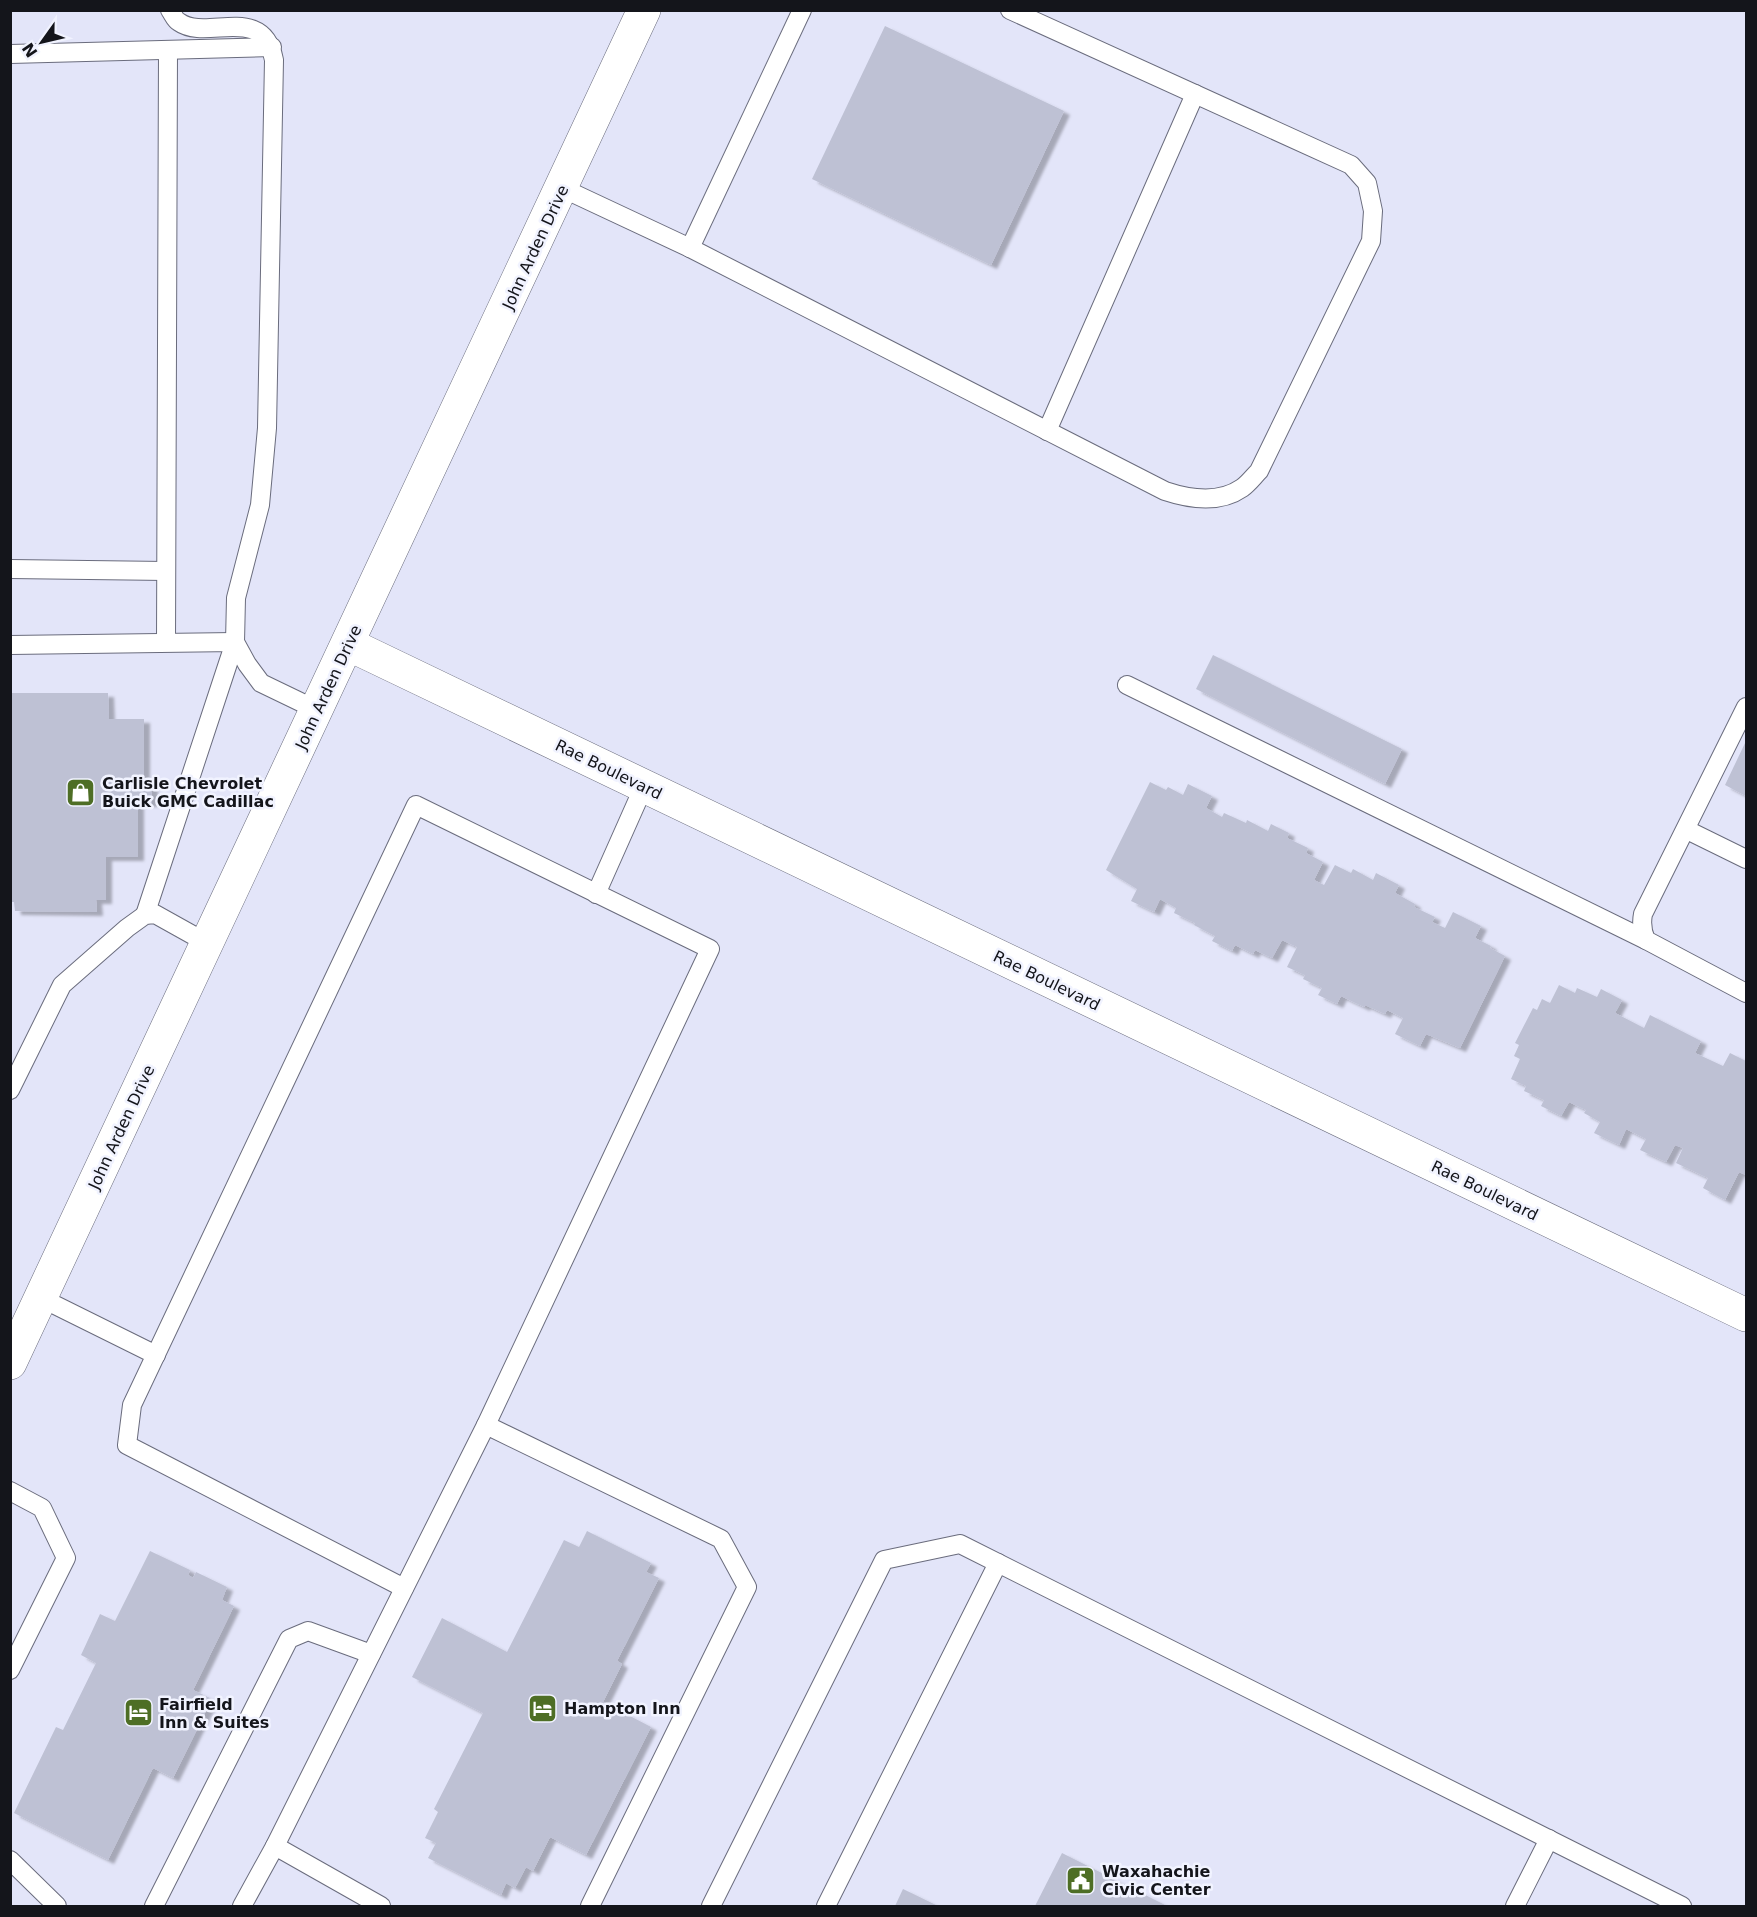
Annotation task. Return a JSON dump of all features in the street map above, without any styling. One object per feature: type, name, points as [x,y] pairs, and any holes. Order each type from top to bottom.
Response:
[{"type":"street","name":"John Arden Drive","points":[[10,1363],[644,10]]},
{"type":"street","name":"Rae Boulevard","points":[[348,644],[1746,1315]]},
{"type":"lane","points":[[145,915],[235,642],[236,598],[260,505],[267,428],[274,60],[272,47],[261,33],[238,26],[192,27],[178,22],[170,10]]},
{"type":"lane","points":[[690,248],[802,10]]},
{"type":"lane","points":[[562,188],[690,248],[1165,491],[1189,498],[1219,498],[1242,488],[1259,471],[1371,241],[1373,211],[1366,183],[1351,165],[1010,10]]},
{"type":"lane","points":[[10,54],[272,47]]},
{"type":"lane","points":[[166,642],[168,50]]},
{"type":"lane","points":[[1047,431],[1195,94]]},
{"type":"lane","points":[[10,569],[166,571]]},
{"type":"lane","points":[[10,645],[235,642]]},
{"type":"lane","points":[[235,642],[261,683],[317,710]]},
{"type":"lane","points":[[1127,685],[1646,940],[1746,993]]},
{"type":"lane","points":[[1646,940],[1642,932],[1643,914],[1687,830],[1746,707]]},
{"type":"lane","points":[[596,894],[644,786]]},
{"type":"lane","points":[[242,1906],[275,1845],[486,1425],[710,949],[416,805],[132,1405],[127,1445],[404,1588]]},
{"type":"lane","points":[[1687,830],[1746,859]]},
{"type":"lane","points":[[10,1090],[63,985],[111,941],[145,915],[155,914],[164,918],[207,943]]},
{"type":"lane","points":[[41,1298],[156,1355]]},
{"type":"lane","points":[[486,1425],[721,1539],[747,1587],[590,1906]]},
{"type":"lane","points":[[10,1491],[42,1508],[66,1558],[10,1671]]},
{"type":"lane","points":[[711,1906],[884,1560],[960,1544],[1548,1839],[1670,1904]]},
{"type":"lane","points":[[826,1906],[998,1563]]},
{"type":"lane","points":[[154,1906],[289,1640],[309,1631],[371,1654]]},
{"type":"lane","points":[[1515,1906],[1548,1839]]},
{"type":"lane","points":[[275,1845],[381,1906]]},
{"type":"lane","points":[[10,1860],[57,1906]]},
{"type":"building","points":[[885,26],[1064,111],[991,265],[812,179]]},
{"type":"building","points":[[1213,655],[1402,749],[1385,784],[1196,689]]},
{"type":"building","name":"Carlisle Chevrolet Buick GMC Cadillac","points":[[10,693],[108,693],[109,719],[144,719],[144,781],[152,781],[152,803],[138,803],[138,857],[106,857],[106,900],[96,900],[97,912],[15,911],[14,902],[10,902]]},
{"type":"building","points":[[1746,741],[1746,796],[1725,785]]},
{"type":"building","points":[[1150,782],[1166,790],[1168,787],[1183,795],[1188,784],[1212,796],[1206,808],[1222,817],[1224,813],[1246,823],[1247,820],[1268,831],[1271,824],[1289,833],[1287,838],[1308,848],[1306,853],[1323,862],[1314,880],[1324,885],[1335,865],[1351,873],[1353,869],[1373,880],[1376,873],[1399,885],[1395,893],[1415,904],[1414,907],[1435,917],[1432,922],[1445,928],[1453,912],[1481,926],[1475,938],[1505,956],[1460,1048],[1426,1034],[1420,1046],[1395,1034],[1403,1018],[1387,1010],[1385,1014],[1341,996],[1337,1004],[1318,995],[1322,988],[1303,979],[1305,975],[1287,967],[1297,947],[1282,940],[1272,958],[1255,950],[1253,954],[1235,945],[1232,951],[1212,941],[1215,936],[1174,913],[1176,908],[1160,899],[1154,912],[1131,901],[1137,889],[1106,870]]},
{"type":"building","points":[[1559,985],[1575,993],[1577,988],[1597,997],[1601,989],[1622,1000],[1615,1013],[1644,1028],[1650,1015],[1701,1041],[1695,1053],[1723,1066],[1730,1053],[1746,1061],[1746,1175],[1739,1172],[1725,1200],[1703,1188],[1708,1178],[1676,1163],[1683,1148],[1675,1145],[1666,1162],[1640,1150],[1646,1139],[1626,1129],[1619,1145],[1594,1133],[1600,1122],[1584,1113],[1586,1110],[1569,1102],[1561,1116],[1541,1106],[1544,1100],[1524,1091],[1526,1086],[1511,1079],[1520,1059],[1514,1056],[1519,1045],[1515,1043],[1533,1008],[1537,1010],[1542,999],[1550,1003]]},
{"type":"building","name":"Hampton Inn","points":[[587,1531],[651,1563],[646,1572],[659,1578],[617,1661],[622,1664],[603,1702],[651,1727],[586,1855],[550,1837],[533,1871],[526,1867],[515,1888],[506,1883],[501,1895],[428,1858],[436,1843],[425,1838],[438,1812],[434,1809],[483,1713],[412,1677],[442,1618],[507,1652],[564,1540],[579,1547]]},
{"type":"building","name":"Fairfield Inn & Suites","points":[[150,1551],[190,1570],[188,1575],[193,1578],[196,1572],[227,1587],[222,1600],[234,1606],[193,1690],[212,1699],[173,1778],[153,1768],[108,1860],[14,1813],[56,1727],[63,1730],[96,1663],[81,1655],[100,1614],[115,1621]]},
{"type":"building","name":"Waxahachie Civic Center","points":[[1062,1853],[1167,1906],[1035,1906]]},
{"type":"building","points":[[903,1889],[938,1906],[895,1906]]},
{"type":"place","name":"Carlisle Chevrolet Buick GMC Cadillac","points":[[81,792]]},
{"type":"place","name":"Hampton Inn","points":[[543,1708]]},
{"type":"place","name":"Fairfield Inn & Suites","points":[[138,1713]]},
{"type":"place","name":"Waxahachie Civic Center","points":[[1081,1880]]}]
